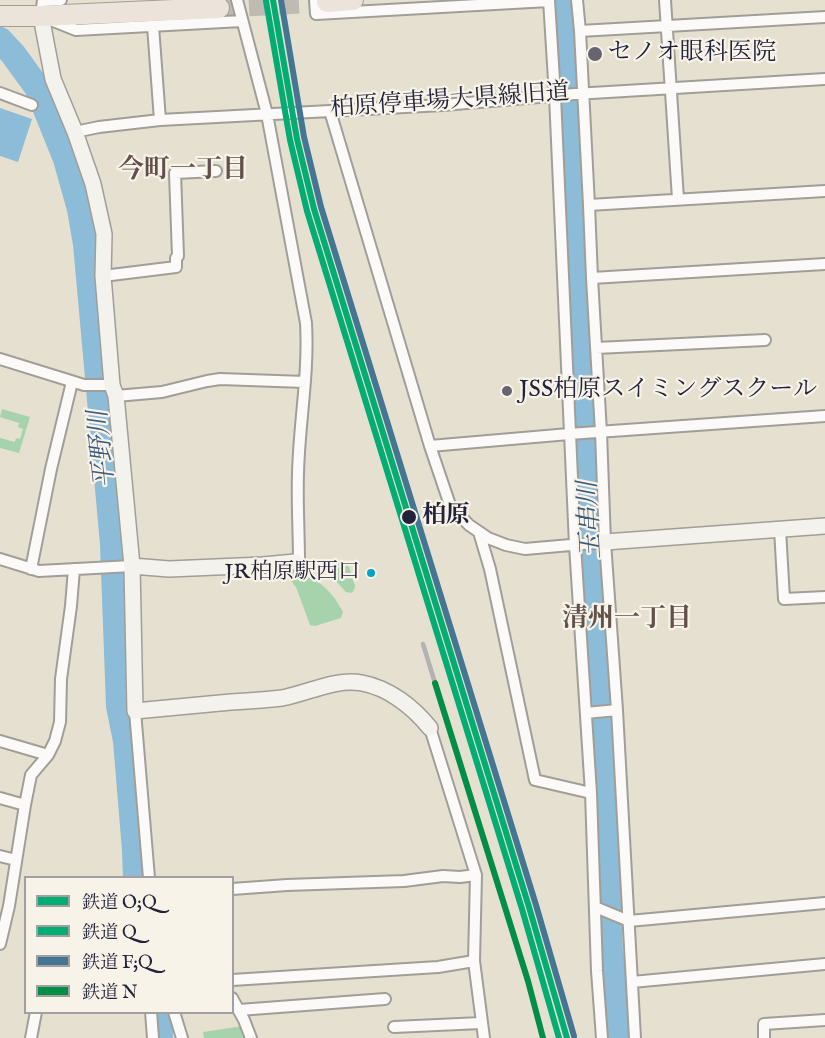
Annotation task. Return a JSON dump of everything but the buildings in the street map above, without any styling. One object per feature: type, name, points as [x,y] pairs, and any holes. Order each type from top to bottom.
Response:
[{"type":"highway","points":[[321,1],[354,0]]},
{"type":"highway","points":[[0,16],[42,6],[228,4]]},
{"type":"street","points":[[42,6],[61,0]]},
{"type":"street","points":[[577,0],[580,32],[579,94],[589,205],[596,348],[585,433],[579,544],[590,713],[591,793],[599,909],[597,971],[602,1038]]},
{"type":"street","points":[[665,0],[678,199]]},
{"type":"street","points":[[321,1],[316,14],[549,1],[585,433],[602,542],[625,919],[635,1038]]},
{"type":"street","points":[[0,559],[39,571],[132,566],[169,569],[297,562],[298,474],[305,382],[306,323],[267,114],[243,21],[228,4]]},
{"type":"street","points":[[42,6],[76,30],[243,21]]},
{"type":"street","points":[[42,6],[52,80],[75,132],[93,184],[104,234],[106,388],[132,566],[135,711],[149,876]]},
{"type":"street","points":[[580,32],[825,17]]},
{"type":"street","points":[[153,26],[160,120]]},
{"type":"street","name":"柏原停車場大県線旧道","points":[[75,132],[160,120],[443,105],[825,79]]},
{"type":"street","points":[[0,93],[32,105]]},
{"type":"street","points":[[330,111],[430,446],[450,505],[469,525],[488,538],[525,549],[825,526]]},
{"type":"street","points":[[103,276],[176,267],[178,256],[175,173],[216,171]]},
{"type":"street","points":[[589,205],[825,191]]},
{"type":"street","points":[[592,278],[825,264]]},
{"type":"street","points":[[596,348],[765,340]]},
{"type":"street","points":[[0,359],[72,382],[106,388],[162,392],[220,379],[305,382]]},
{"type":"street","points":[[31,569],[51,469],[72,382]]},
{"type":"street","points":[[430,446],[825,416]]},
{"type":"street","points":[[780,529],[784,599],[825,597]]},
{"type":"street","points":[[479,532],[490,569],[535,780],[591,793]]},
{"type":"street","points":[[0,944],[9,906],[31,775],[48,755],[60,722],[61,679],[74,569]]},
{"type":"street","points":[[135,711],[281,698],[337,682],[353,682],[377,687],[399,699],[419,715],[430,728],[476,874],[474,961],[484,1038]]},
{"type":"street","points":[[590,713],[613,711]]},
{"type":"street","points":[[0,741],[48,755]]},
{"type":"street","points":[[0,798],[25,805]]},
{"type":"street","points":[[0,856],[16,860]]},
{"type":"street","points":[[234,889],[404,881],[476,874]]},
{"type":"street","points":[[599,909],[625,919],[825,903]]},
{"type":"street","points":[[234,981],[438,967],[474,961]]},
{"type":"street","points":[[632,982],[825,964]]},
{"type":"street","points":[[239,1010],[385,999]]},
{"type":"street","points":[[234,1001],[251,1038]]},
{"type":"street","points":[[31,1038],[36,1014]]},
{"type":"street","points":[[151,1014],[153,1038]]},
{"type":"street","points":[[175,1014],[182,1038]]},
{"type":"street","points":[[764,1038],[764,1023],[825,1020]]},
{"type":"street","points":[[394,1027],[481,1023]]},
{"type":"green space","points":[[2,409],[30,417],[19,453],[0,448],[0,438],[15,442],[16,438],[20,439],[23,429],[18,427],[19,423],[0,417]]},
{"type":"green space","points":[[337,561],[349,567],[355,586],[352,593],[346,592],[322,569],[323,566]]},
{"type":"green space","points":[[287,569],[313,579],[327,589],[343,612],[341,618],[315,626],[310,625],[296,587],[284,572]]},
{"type":"green space","points":[[243,1026],[247,1038],[204,1038],[203,1032]]},
{"type":"water","points":[[0,108],[32,119],[18,162],[0,156]]},
{"type":"waterway","name":"玉串川","points":[[568,3],[573,78],[569,114],[592,515],[610,953],[615,976],[619,1038]]},
{"type":"waterway","name":"平野川","points":[[0,40],[37,87],[66,159],[80,209],[86,244],[113,544],[119,706],[126,741],[136,876]]},
{"type":"waterway","name":"平野川","points":[[159,1014],[160,1038]]},
{"type":"tunnel","points":[[219,8],[327,2]]},
{"type":"railway","points":[[423,644],[435,683]]},
{"type":"rail line","name":"O;Q","points":[[273,0],[297,139],[314,209],[529,907],[567,1038]]},
{"type":"rail line","name":"F;Q","points":[[281,0],[304,137],[321,207],[536,905],[574,1036]]},
{"type":"rail line","name":"Q","points":[[266,1],[290,140],[307,211],[522,909],[559,1038]]},
{"type":"rail line","name":"N","points":[[435,683],[528,981],[543,1038]]},
{"type":"place","name":"セノオ眼科医院","points":[[595,54]]},
{"type":"place","name":"JSS柏原スイミングスクール","points":[[507,391]]},
{"type":"place","name":"柏原","points":[[409,517]]},
{"type":"place","name":"JR柏原駅西口","points":[[371,573]]},
{"type":"district","name":"今町一丁目","points":[[183,172]]},
{"type":"district","name":"清州一丁目","points":[[627,621]]}]
